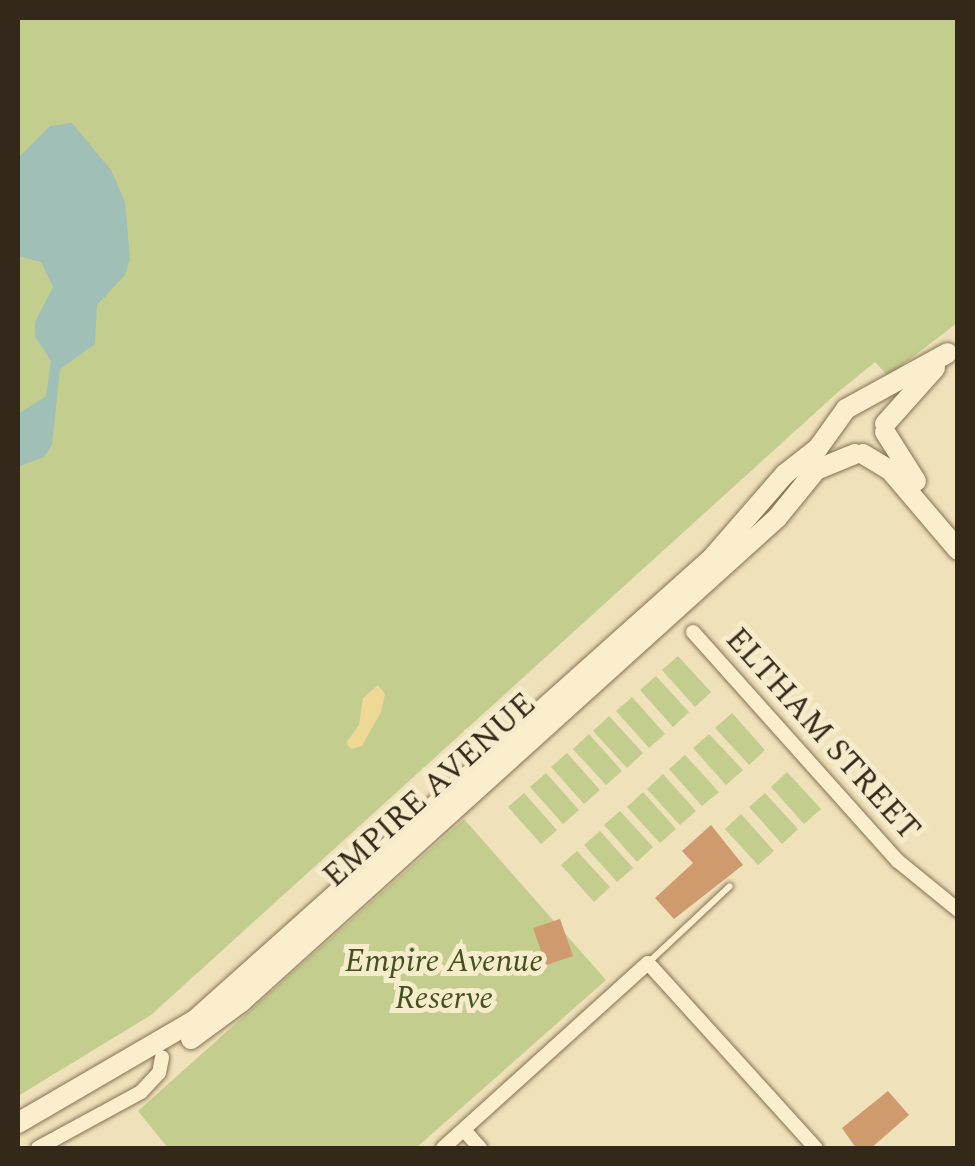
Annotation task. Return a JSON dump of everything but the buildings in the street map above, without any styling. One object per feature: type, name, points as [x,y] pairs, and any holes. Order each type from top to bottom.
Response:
[{"type":"main road","name":"EMPIRE AVENUE","points":[[18,1123],[157,1045],[231,990],[711,558],[836,428],[846,409],[953,349]]},
{"type":"main road","name":"EMPIRE AVENUE","points":[[18,1138],[162,1057],[241,1002],[776,518],[816,470],[878,447],[885,428],[953,349]]},
{"type":"main road","points":[[860,404],[872,407],[904,466],[958,531]]},
{"type":"main road","points":[[836,428],[840,444],[890,470],[958,550]]},
{"type":"street","name":"ELTHAM STREET","points":[[693,632],[910,873],[958,910]]},
{"type":"street","points":[[443,1148],[648,963],[816,1148]]},
{"type":"street","points":[[38,1148],[141,1092],[159,1072],[162,1057]]},
{"type":"street","points":[[464,1130],[480,1148]]},
{"type":"lane","points":[[648,963],[730,886]]},
{"type":"green space","points":[[18,18],[958,18],[957,323],[888,376],[875,362],[837,393],[151,1015],[18,1096]]},
{"type":"green space","points":[[678,656],[711,692],[695,707],[662,670]]},
{"type":"green space","points":[[656,676],[689,712],[673,727],[640,690]]},
{"type":"green space","points":[[632,697],[665,734],[649,748],[616,711]]},
{"type":"green space","points":[[732,713],[765,750],[749,765],[715,728]]},
{"type":"green space","points":[[609,716],[643,753],[627,768],[593,731]]},
{"type":"green space","points":[[589,734],[622,771],[606,785],[573,749]]},
{"type":"green space","points":[[709,734],[743,770],[726,785],[693,748]]},
{"type":"green space","points":[[567,753],[600,790],[584,804],[551,767]]},
{"type":"green space","points":[[685,755],[719,792],[702,806],[669,769]]},
{"type":"green space","points":[[787,772],[821,809],[804,824],[771,787]]},
{"type":"green space","points":[[546,773],[579,810],[563,824],[530,787]]},
{"type":"green space","points":[[663,774],[696,811],[680,825],[647,789]]},
{"type":"green space","points":[[643,792],[676,829],[660,843],[627,807]]},
{"type":"green space","points":[[524,793],[557,830],[541,844],[508,807]]},
{"type":"green space","points":[[765,793],[798,829],[782,844],[749,807]]},
{"type":"green space","points":[[620,811],[653,847],[637,862],[604,825]]},
{"type":"green space","points":[[741,814],[774,851],[758,865],[725,829]]},
{"type":"green space","name":"Empire Avenue Reserve","points":[[464,819],[606,980],[416,1148],[168,1148],[138,1111]]},
{"type":"green space","points":[[600,831],[633,868],[617,882],[584,845]]},
{"type":"green space","points":[[577,851],[610,887],[594,902],[561,865]]},
{"type":"sand","points":[[378,685],[385,694],[381,712],[362,746],[351,749],[346,743],[359,725],[363,698]]},
{"type":"water","points":[[72,123],[111,170],[125,202],[130,259],[125,275],[97,305],[95,344],[60,369],[52,445],[44,457],[18,467],[18,414],[46,396],[51,361],[35,336],[35,322],[53,287],[41,262],[18,256],[18,158],[50,126]]}]
